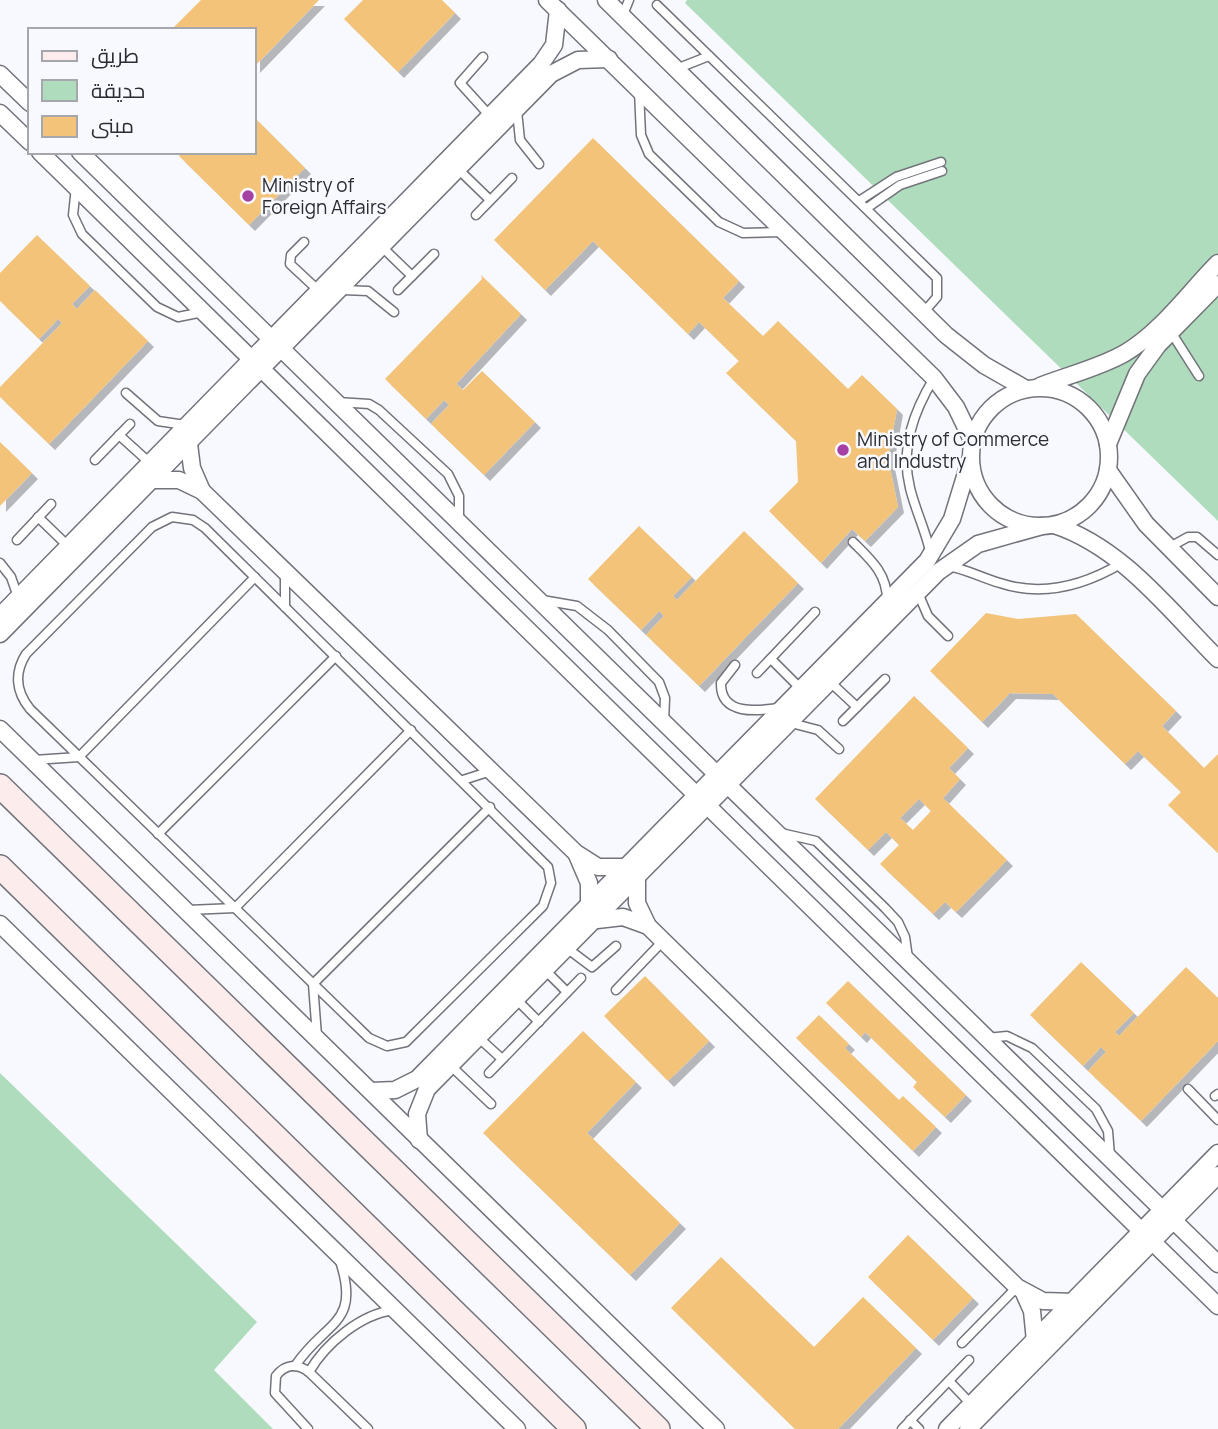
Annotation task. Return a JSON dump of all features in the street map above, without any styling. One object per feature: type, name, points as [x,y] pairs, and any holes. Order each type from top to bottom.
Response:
[{"type":"main road","points":[[0,786],[658,1429]]},
{"type":"main road","points":[[0,867],[574,1429]]},
{"type":"street","points":[[371,1091],[395,1090],[416,1079],[589,905],[631,872],[785,715],[829,681],[945,566],[978,544],[1074,518],[1090,506],[1102,489],[1108,470],[1108,444],[1102,425],[1090,409],[1075,397],[1057,389],[1031,388],[965,351],[606,0]]},
{"type":"street","points":[[553,5],[934,378],[956,407],[972,440]]},
{"type":"street","points":[[0,634],[189,444],[276,345],[319,291],[549,55],[557,34],[553,5]]},
{"type":"street","points":[[276,345],[340,290],[559,68],[578,60],[608,60]]},
{"type":"street","points":[[0,74],[28,101]]},
{"type":"street","points":[[0,113],[28,140]]},
{"type":"street","points":[[42,154],[1218,1306]]},
{"type":"street","points":[[82,154],[1218,1264]]},
{"type":"street","points":[[785,715],[801,689],[931,555],[956,510],[971,460],[972,440],[980,422],[992,406],[1007,395],[1105,363],[1127,351],[1147,336],[1218,263]]},
{"type":"street","points":[[1108,444],[1137,373],[1171,332],[1218,285]]},
{"type":"street","points":[[0,616],[188,424],[257,365]]},
{"type":"street","points":[[189,444],[192,468],[202,491]]},
{"type":"street","points":[[971,460],[977,485],[993,508],[1024,524],[1048,526],[1084,537],[1122,563],[1218,659]]},
{"type":"street","points":[[1108,470],[1133,507],[1168,548],[1218,597]]},
{"type":"street","points":[[153,480],[179,480],[202,491],[576,853],[598,867],[631,872]]},
{"type":"street","points":[[0,729],[716,1429]]},
{"type":"street","points":[[576,853],[589,883],[589,905]]},
{"type":"street","points":[[419,1140],[417,1114],[427,1089],[597,920],[631,872]]},
{"type":"street","points":[[631,872],[637,904],[648,926],[1020,1290],[1032,1311],[1035,1341]]},
{"type":"street","points":[[597,920],[623,917],[648,926]]},
{"type":"street","points":[[0,924],[517,1429]]},
{"type":"street","points":[[968,1429],[1168,1215],[1218,1153]]},
{"type":"street","points":[[1168,1215],[1218,1175]]},
{"type":"street","points":[[947,1429],[1075,1302],[1147,1236]]},
{"type":"street","points":[[1020,1290],[1053,1303],[1075,1302]]},
{"type":"lane","points":[[622,17],[629,0]]},
{"type":"lane","points":[[657,5],[937,278],[937,297],[923,312]]},
{"type":"lane","points":[[675,69],[709,56]]},
{"type":"lane","points":[[482,57],[460,83],[490,116]]},
{"type":"lane","points":[[638,89],[644,145],[692,196],[734,231],[785,231]]},
{"type":"lane","points":[[517,108],[520,140],[538,164]]},
{"type":"lane","points":[[859,201],[896,177],[942,167],[900,185],[867,208]]},
{"type":"lane","points":[[458,169],[490,200]]},
{"type":"lane","points":[[476,215],[512,178]]},
{"type":"lane","points":[[76,187],[73,215],[82,234],[147,298],[166,313],[178,317],[204,312]]},
{"type":"lane","points":[[304,242],[291,255],[290,264],[319,291]]},
{"type":"lane","points":[[382,247],[412,276]]},
{"type":"lane","points":[[398,290],[434,254]]},
{"type":"lane","points":[[340,290],[368,291],[394,312]]},
{"type":"lane","points":[[1171,332],[1199,376]]},
{"type":"lane","points":[[931,555],[909,485],[906,457],[910,429],[919,402],[934,378]]},
{"type":"lane","points":[[126,393],[158,421],[188,424]]},
{"type":"lane","points":[[335,402],[369,404],[379,410],[448,474],[459,496],[460,523]]},
{"type":"lane","points":[[95,460],[130,424]]},
{"type":"lane","points":[[119,435],[150,463]]},
{"type":"lane","points":[[17,540],[51,504]]},
{"type":"lane","points":[[38,517],[68,546]]},
{"type":"lane","points":[[186,518],[199,523],[285,607],[544,859],[551,874],[550,891],[543,906],[412,1038],[393,1046],[374,1042],[30,709],[21,696],[19,670],[26,654],[152,527],[165,519],[186,518]]},
{"type":"lane","points":[[1168,548],[1193,537],[1202,539],[1218,555]]},
{"type":"lane","points":[[853,542],[878,568],[886,585],[887,601]]},
{"type":"lane","points":[[0,563],[12,576],[18,598]]},
{"type":"lane","points":[[945,566],[1000,583],[1042,589],[1084,582],[1122,563]]},
{"type":"lane","points":[[285,571],[285,607]]},
{"type":"lane","points":[[32,760],[79,757],[255,577]]},
{"type":"lane","points":[[918,592],[928,616],[948,636]]},
{"type":"lane","points":[[538,599],[577,606],[608,630],[659,682],[665,698],[664,722]]},
{"type":"lane","points":[[757,673],[815,612]]},
{"type":"lane","points":[[158,834],[336,656]]},
{"type":"lane","points":[[771,659],[801,689]]},
{"type":"lane","points":[[735,666],[722,683],[722,692],[730,703],[750,712],[785,715],[818,730],[839,749]]},
{"type":"lane","points":[[843,722],[885,679]]},
{"type":"lane","points":[[829,681],[857,707]]},
{"type":"lane","points":[[186,911],[234,908],[411,730]]},
{"type":"lane","points":[[463,780],[491,771]]},
{"type":"lane","points":[[317,1038],[313,984],[490,807]]},
{"type":"lane","points":[[616,990],[663,941]]},
{"type":"lane","points":[[568,949],[592,967],[616,946]]},
{"type":"lane","points":[[546,971],[567,992]]},
{"type":"lane","points":[[489,1073],[580,978]]},
{"type":"lane","points":[[517,1000],[539,1022]]},
{"type":"lane","points":[[987,1038],[1007,1035],[1018,1038],[1096,1109],[1108,1131],[1110,1159]]},
{"type":"lane","points":[[479,1038],[502,1059]]},
{"type":"lane","points":[[451,1066],[491,1104]]},
{"type":"lane","points":[[1188,1089],[1218,1120]]},
{"type":"lane","points":[[295,1366],[345,1308],[348,1285],[338,1255]]},
{"type":"lane","points":[[962,1343],[1020,1290]]},
{"type":"lane","points":[[309,1372],[352,1326],[376,1313],[394,1310]]},
{"type":"lane","points":[[901,1429],[969,1360]]},
{"type":"lane","points":[[308,1429],[275,1393],[276,1376],[284,1368],[295,1366],[309,1372],[368,1429]]},
{"type":"lane","points":[[949,1381],[972,1404]]},
{"type":"lane","points":[[910,1420],[919,1429]]},
{"type":"green space","points":[[687,0],[1218,0],[1218,521],[685,3]]},
{"type":"green space","points":[[0,1073],[257,1322],[214,1370],[273,1429],[0,1429]]},
{"type":"building","points":[[201,0],[319,0],[256,65],[256,28],[174,27]]},
{"type":"building","points":[[363,0],[442,0],[455,13],[398,72],[344,19]]},
{"type":"building","name":"Ministry of Foreign Affairs","points":[[256,119],[305,168],[249,225],[179,156],[256,154]]},
{"type":"building","points":[[593,138],[739,281],[723,298],[763,336],[778,321],[848,389],[862,375],[897,409],[888,458],[898,507],[865,541],[852,529],[821,563],[769,511],[798,482],[796,441],[726,373],[739,361],[699,322],[688,334],[593,241],[545,290],[494,240]]},
{"type":"building","points":[[37,235],[90,286],[72,304],[77,309],[95,290],[148,341],[49,444],[0,397],[0,387],[62,323],[58,319],[39,339],[0,301],[0,273]]},
{"type":"building","points":[[481,275],[521,314],[456,384],[463,390],[482,371],[535,422],[484,475],[431,424],[449,405],[444,400],[426,419],[385,379],[482,279]]},
{"type":"building","points":[[0,442],[32,473],[0,506]]},
{"type":"building","points":[[639,526],[692,577],[673,596],[677,600],[744,531],[798,583],[699,686],[646,635],[664,616],[659,611],[641,630],[588,579]]},
{"type":"building","points":[[986,613],[1018,619],[1076,614],[1176,711],[1162,726],[1204,768],[1218,754],[1218,853],[1168,805],[1181,792],[1138,751],[1125,764],[1053,694],[1010,693],[982,722],[930,671]]},
{"type":"building","points":[[914,696],[968,748],[949,768],[960,779],[943,798],[1007,860],[956,912],[945,902],[933,914],[880,864],[899,845],[886,832],[868,850],[815,799]],"holes":[[[919,799],[931,811],[913,830],[900,818]]]},
{"type":"building","points":[[1081,962],[1134,1013],[1115,1032],[1119,1036],[1186,967],[1218,998],[1218,1041],[1141,1121],[1088,1071],[1106,1052],[1101,1047],[1083,1066],[1030,1015]]},
{"type":"building","points":[[645,976],[709,1041],[668,1081],[604,1016]]},
{"type":"building","points":[[848,981],[966,1095],[945,1117],[913,1087],[917,1082],[865,1032],[861,1037],[826,1003]]},
{"type":"building","points":[[819,1015],[849,1044],[845,1048],[899,1100],[903,1096],[936,1127],[913,1151],[796,1038]]},
{"type":"building","points":[[583,1031],[636,1082],[587,1133],[680,1223],[630,1275],[483,1133]]},
{"type":"building","points":[[908,1235],[973,1298],[933,1340],[868,1277]]},
{"type":"building","points":[[721,1257],[814,1347],[863,1297],[916,1348],[838,1429],[795,1429],[671,1308]]},
{"type":"place","name":"Ministry of Foreign Affairs","points":[[248,196]]},
{"type":"place","name":"Ministry of Commerce and Industry","points":[[843,450]]}]
